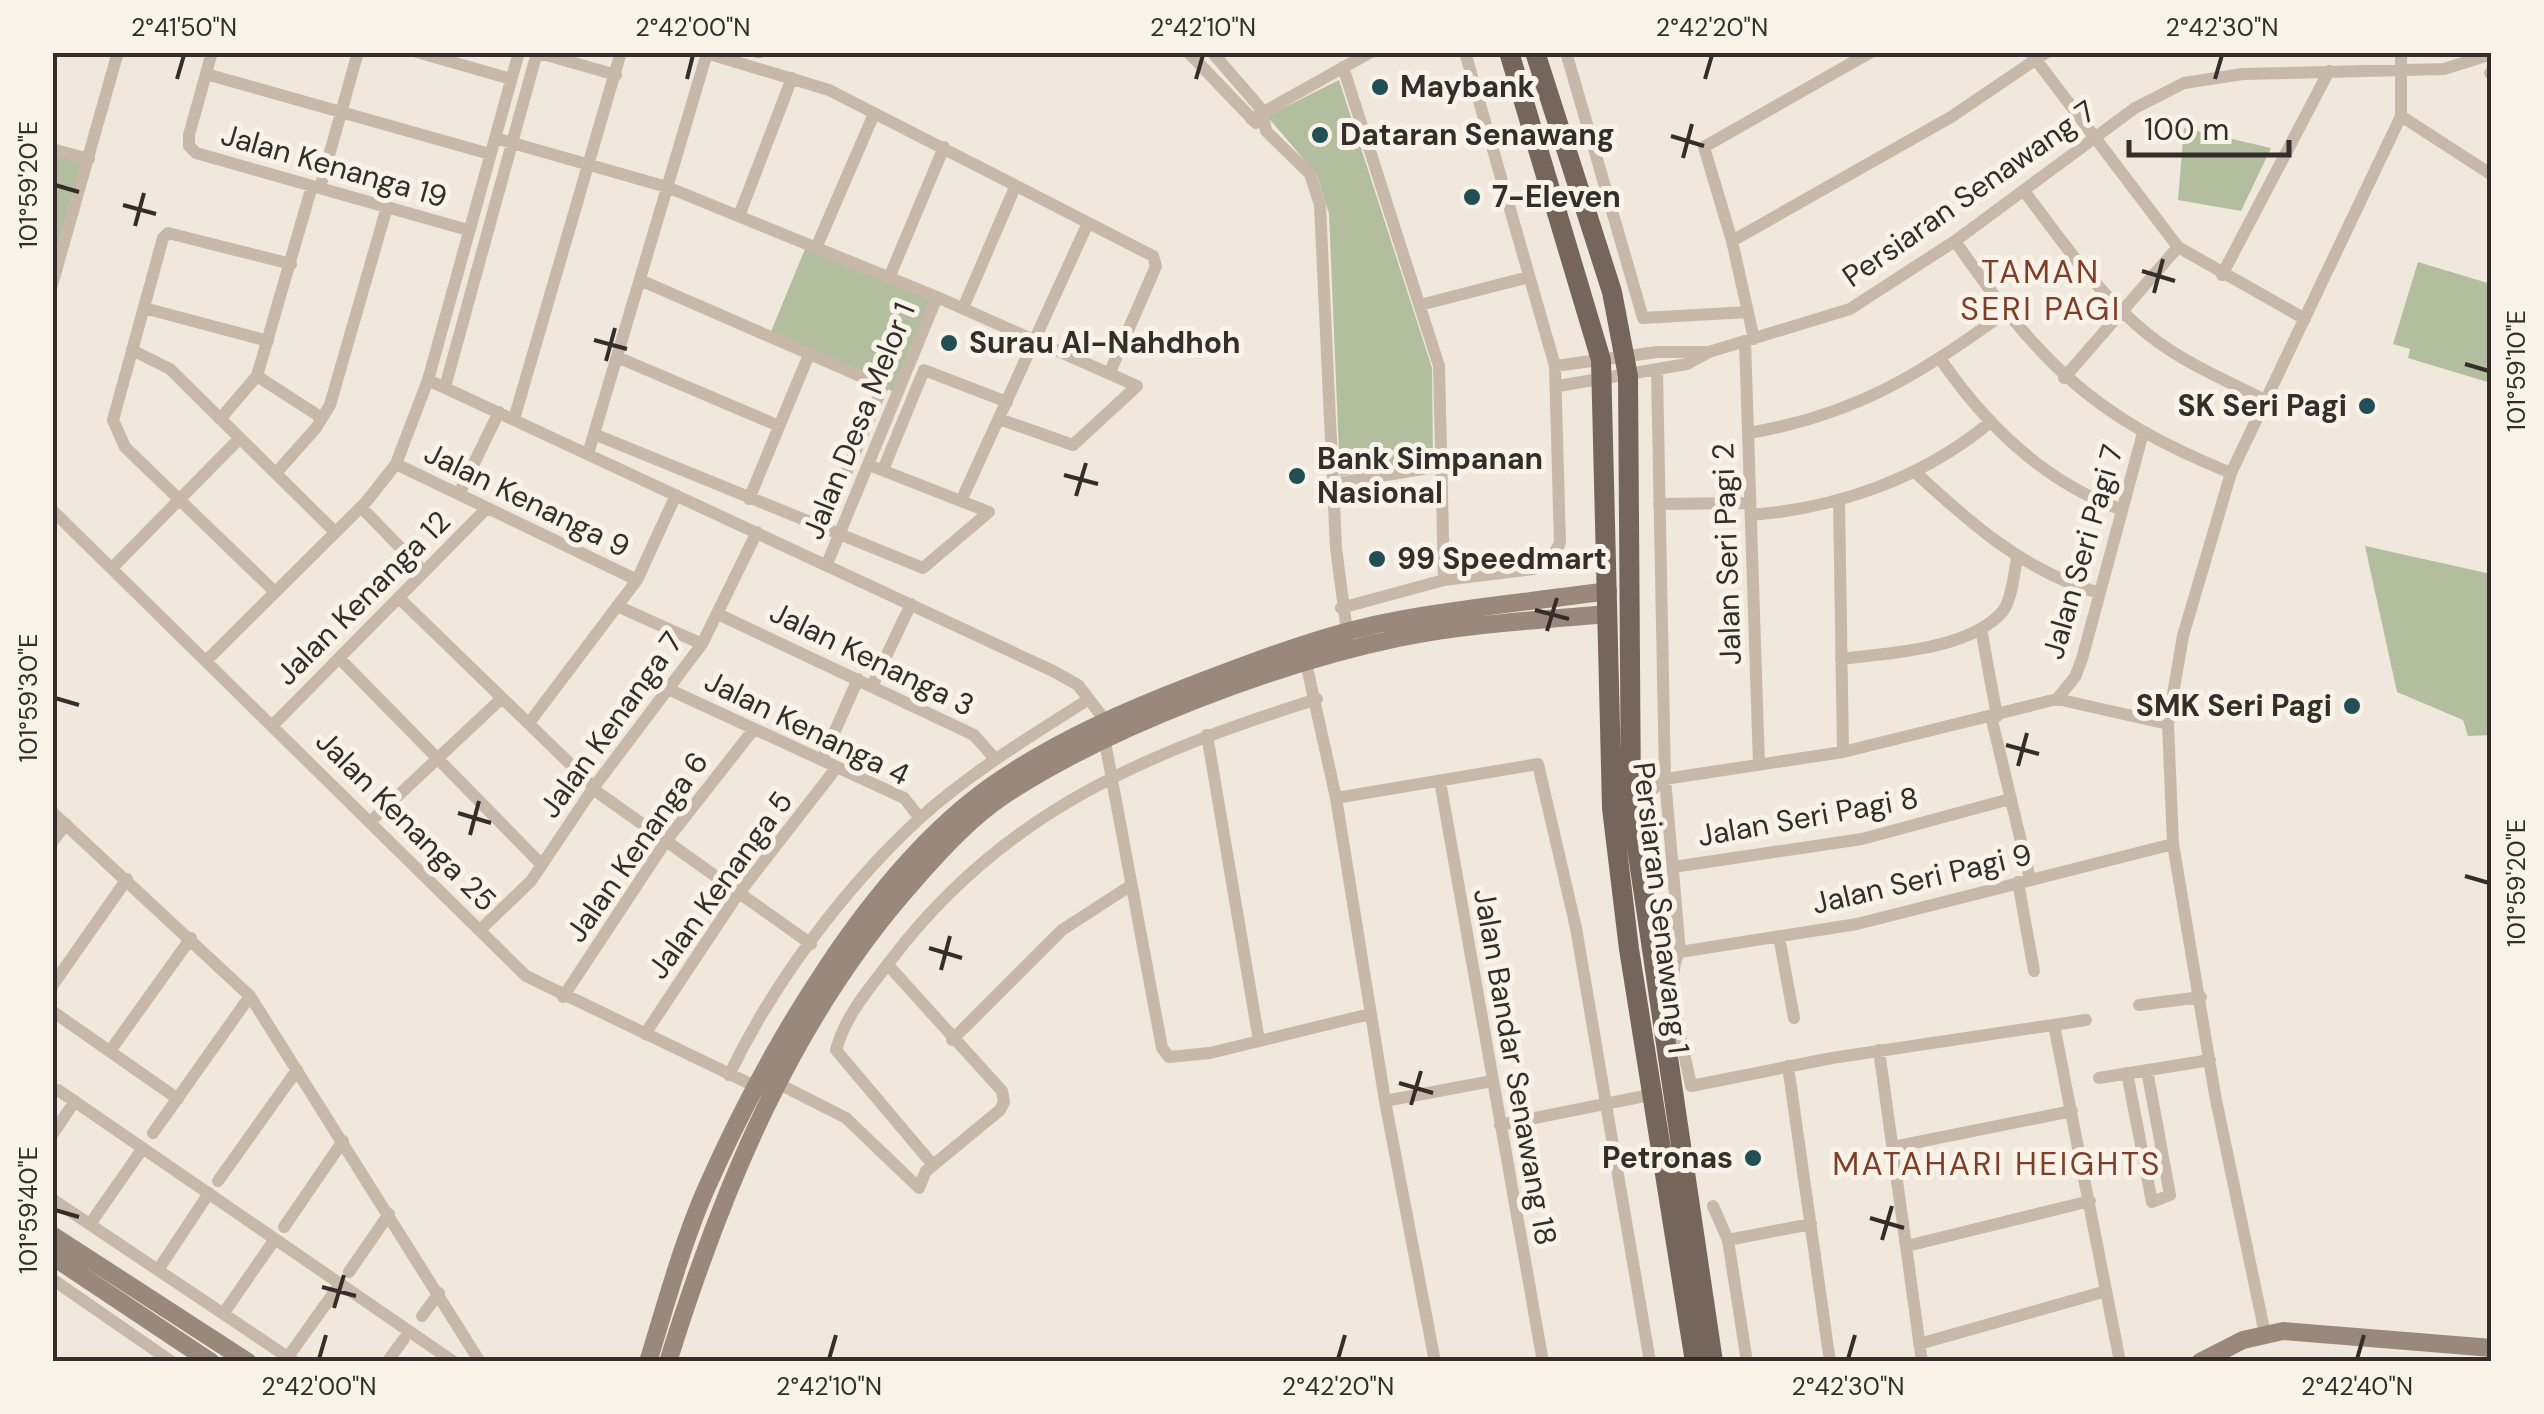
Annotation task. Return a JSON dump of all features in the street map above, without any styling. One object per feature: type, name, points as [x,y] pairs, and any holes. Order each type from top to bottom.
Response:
[{"type":"main road","name":"Persiaran Senawang 1","points":[[1509,52],[1602,370],[1612,808],[1629,949],[1695,1362]]},
{"type":"main road","name":"Persiaran Senawang 1","points":[[1535,52],[1612,292],[1626,366],[1630,807],[1712,1362]]},
{"type":"street","points":[[52,285],[57,251],[89,159],[118,52]]},
{"type":"street","points":[[212,52],[206,74],[490,154]]},
{"type":"street","points":[[220,419],[258,376],[358,52]]},
{"type":"street","points":[[417,52],[511,79]]},
{"type":"street","points":[[208,660],[360,507],[396,464],[428,380],[518,52]]},
{"type":"street","points":[[514,419],[621,52]]},
{"type":"street","points":[[1188,52],[1257,114]]},
{"type":"street","points":[[1212,52],[1266,130],[1310,174],[1320,205],[1341,608],[1349,642]]},
{"type":"street","points":[[1257,114],[1371,52]]},
{"type":"street","points":[[1341,608],[1444,580],[1533,569],[1550,561],[1560,543],[1555,366],[1465,52]]},
{"type":"street","points":[[1566,52],[1643,318],[1748,312]]},
{"type":"street","name":"Jalan Seri Pagi 2","points":[[1758,765],[1748,312],[1704,147],[1870,52]]},
{"type":"street","points":[[2265,1334],[2210,1060],[2173,844],[2168,724],[2183,636],[2231,474],[2402,116],[2401,52]]},
{"type":"street","points":[[588,454],[705,53],[828,90],[1157,260],[1110,372]]},
{"type":"street","points":[[445,387],[536,56],[543,54],[616,75]]},
{"type":"street","name":"Persiaran Senawang 7","points":[[1709,352],[1850,309],[1955,240],[2159,92],[2184,82],[2243,74],[2444,69],[2492,54]]},
{"type":"street","points":[[1732,241],[1951,117],[2037,55],[2092,138],[2178,248],[2305,319]]},
{"type":"street","points":[[1343,68],[1369,169],[1439,366],[1444,580]]},
{"type":"street","points":[[2222,275],[2330,71]]},
{"type":"street","name":"Jalan Kenanga 19","points":[[206,74],[189,146],[208,160],[468,230]]},
{"type":"street","points":[[739,216],[792,78]]},
{"type":"street","points":[[816,248],[874,114]]},
{"type":"street","points":[[2402,116],[2492,175]]},
{"type":"street","points":[[494,138],[667,187],[938,297],[1133,382],[1136,390],[1073,446],[999,418]]},
{"type":"street","points":[[890,278],[944,147]]},
{"type":"street","points":[[52,149],[89,159]]},
{"type":"street","points":[[963,308],[1015,188]]},
{"type":"street","points":[[2024,191],[2122,312],[2154,339],[2265,400]]},
{"type":"street","points":[[276,473],[322,418],[338,381],[387,207]]},
{"type":"street","points":[[961,501],[1088,225]]},
{"type":"street","points":[[275,592],[177,500],[115,432],[114,420],[168,233],[290,264]]},
{"type":"street","points":[[1955,240],[2006,312],[2064,378],[2143,433],[2231,474]]},
{"type":"street","points":[[2064,378],[2178,248]]},
{"type":"street","points":[[1420,306],[1530,278]]},
{"type":"street","points":[[640,280],[883,386],[822,530]]},
{"type":"street","name":"Jalan Desa Melor 1","points":[[827,564],[938,297]]},
{"type":"street","points":[[144,308],[268,341]]},
{"type":"street","points":[[1749,434],[1806,423],[1877,396],[1941,360],[2006,312]]},
{"type":"street","points":[[132,350],[170,369],[336,532]]},
{"type":"street","points":[[749,500],[810,352]]},
{"type":"street","points":[[1555,366],[1657,370],[1709,352]]},
{"type":"street","points":[[1558,386],[1602,370],[1709,352]]},
{"type":"street","points":[[617,357],[779,426]]},
{"type":"street","points":[[1941,360],[1988,424],[2064,482],[2120,509]]},
{"type":"street","points":[[883,470],[924,370],[1007,402]]},
{"type":"street","points":[[1657,370],[1666,779],[1680,952],[1674,960],[1672,979],[1691,1086],[1879,1050],[2086,1020]]},
{"type":"street","points":[[258,376],[322,418]]},
{"type":"street","points":[[428,380],[1078,685],[1110,733],[1130,886],[1162,1048],[1170,1057],[1260,1041],[1370,1014]]},
{"type":"street","points":[[459,494],[500,412]]},
{"type":"street","points":[[1659,504],[1794,512],[1915,472],[1988,424]]},
{"type":"street","name":"Jalan Seri Pagi 7","points":[[1666,779],[1843,752],[2057,699],[2076,677],[2143,433]]},
{"type":"street","points":[[594,434],[923,568],[989,512],[868,464]]},
{"type":"street","points":[[112,568],[240,438]]},
{"type":"street","name":"Jalan Kenanga 9","points":[[396,464],[637,580]]},
{"type":"street","points":[[1333,484],[1440,466]]},
{"type":"street","points":[[1915,472],[2017,558],[2064,583],[2099,593]]},
{"type":"street","points":[[528,723],[637,580],[676,496]]},
{"type":"street","points":[[1839,500],[1843,752]]},
{"type":"street","points":[[360,507],[424,572]]},
{"type":"street","name":"Jalan Kenanga 12","points":[[274,724],[488,508]]},
{"type":"street","name":"Jalan Kenanga 25","points":[[52,510],[274,724],[526,976],[729,1075],[846,1118],[919,1188],[933,1166]]},
{"type":"street","name":"Jalan Kenanga 7","points":[[480,930],[542,864],[702,644],[758,532]]},
{"type":"street","points":[[1841,659],[1918,649],[1981,630],[2006,608],[2017,558]]},
{"type":"street","points":[[668,1362],[714,1222],[823,974],[880,896],[944,827],[1021,766],[1306,662],[1396,620],[1608,592]]},
{"type":"street","points":[[399,598],[594,788],[811,944]]},
{"type":"street","points":[[872,686],[911,604]]},
{"type":"street","points":[[617,606],[702,644]]},
{"type":"street","name":"Jalan Kenanga 3","points":[[720,614],[974,735],[995,759]]},
{"type":"street","points":[[1110,733],[1288,648],[1608,614]]},
{"type":"street","points":[[1981,630],[2024,880],[2034,970]]},
{"type":"street","points":[[339,658],[542,864]]},
{"type":"street","points":[[1306,662],[1336,798],[1385,1101],[1435,1362]]},
{"type":"street","points":[[822,760],[858,679]]},
{"type":"street","name":"Jalan Kenanga 4","points":[[668,689],[904,798],[920,818]]},
{"type":"street","points":[[370,821],[502,698]]},
{"type":"street","points":[[729,1075],[811,944],[920,818],[995,759],[1089,698]]},
{"type":"street","points":[[2057,699],[2168,724]]},
{"type":"street","points":[[888,965],[1002,1091],[1004,1102],[933,1166],[836,1050],[860,999],[920,922],[1007,840],[1056,808],[1207,735],[1317,700]]},
{"type":"street","name":"Jalan Kenanga 6","points":[[563,997],[666,841],[754,729]]},
{"type":"street","points":[[1207,735],[1260,1041]]},
{"type":"street","points":[[1336,798],[1538,764],[1576,928],[1650,1362]]},
{"type":"street","name":"Jalan Kenanga 5","points":[[645,1034],[740,892],[837,767]]},
{"type":"street","points":[[1630,807],[1666,779]]},
{"type":"street","name":"Jalan Bandar Senawang 18","points":[[1440,781],[1543,1362]]},
{"type":"street","name":"Jalan Seri Pagi 8","points":[[1673,867],[1862,838],[2010,799]]},
{"type":"street","points":[[52,812],[192,938],[250,996],[478,1355]]},
{"type":"street","points":[[52,842],[66,824]]},
{"type":"street","name":"Jalan Seri Pagi 9","points":[[1680,952],[1892,916],[2173,844]]},
{"type":"street","points":[[52,986],[127,879]]},
{"type":"street","points":[[952,1040],[1062,930],[1130,886]]},
{"type":"street","points":[[1778,937],[1794,1018]]},
{"type":"street","points":[[110,1052],[192,938]]},
{"type":"street","points":[[153,1133],[250,996]]},
{"type":"street","points":[[2139,1005],[2201,997]]},
{"type":"street","points":[[52,1011],[178,1099]]},
{"type":"street","points":[[2054,1024],[2090,1201],[2103,1292],[2120,1362]]},
{"type":"street","points":[[1879,1050],[1922,1362]]},
{"type":"street","points":[[2099,1078],[2210,1060]]},
{"type":"street","points":[[1788,1066],[1830,1362]]},
{"type":"street","points":[[218,1181],[297,1070]]},
{"type":"street","points":[[2127,1073],[2152,1202],[2170,1195],[2147,1070]]},
{"type":"street","points":[[1385,1101],[1492,1081]]},
{"type":"street","points":[[648,1362],[706,1189],[770,1088]]},
{"type":"street","points":[[58,1090],[276,1239],[344,1278],[454,1362]]},
{"type":"street","points":[[1500,1125],[1655,1094]]},
{"type":"street","points":[[52,1136],[75,1101]]},
{"type":"street","points":[[1893,1147],[2072,1111]]},
{"type":"street","points":[[284,1226],[343,1141]]},
{"type":"street","points":[[90,1224],[143,1148]]},
{"type":"street","points":[[158,1270],[209,1194]]},
{"type":"street","points":[[52,1199],[292,1359],[389,1214]]},
{"type":"street","points":[[1908,1246],[2090,1201]]},
{"type":"street","points":[[1713,1206],[1728,1240],[1747,1362]]},
{"type":"street","points":[[1728,1240],[1811,1224]]},
{"type":"street","points":[[52,1234],[248,1362]]},
{"type":"street","points":[[224,1314],[276,1239]]},
{"type":"street","points":[[52,1256],[211,1362]]},
{"type":"street","points":[[52,1280],[172,1362]]},
{"type":"street","points":[[422,1316],[439,1292]]},
{"type":"street","points":[[1919,1344],[2103,1292]]},
{"type":"street","points":[[2200,1362],[2265,1334],[2283,1331],[2492,1348]]},
{"type":"street","points":[[387,1362],[404,1339]]},
{"type":"green space","points":[[1339,80],[1432,368],[1433,460],[1340,476],[1329,214],[1317,175],[1267,116]]},
{"type":"green space","points":[[2184,128],[2271,148],[2241,211],[2178,200]]},
{"type":"green space","points":[[53,149],[89,159],[62,252],[53,249]]},
{"type":"green space","points":[[805,249],[934,299],[896,393],[770,334]]},
{"type":"green space","points":[[2418,262],[2491,284],[2491,383],[2408,358],[2410,349],[2393,344]]},
{"type":"green space","points":[[2365,546],[2491,574],[2491,735],[2468,736],[2463,720],[2397,692]]},
{"type":"place","name":"Maybank","points":[[1380,87]]},
{"type":"place","name":"Dataran Senawang","points":[[1320,135]]},
{"type":"place","name":"7-Eleven","points":[[1472,197]]},
{"type":"place","name":"Surau Al-Nahdhoh","points":[[949,343]]},
{"type":"place","name":"SK Seri Pagi","points":[[2367,406]]},
{"type":"place","name":"Bank Simpanan Nasional","points":[[1297,476]]},
{"type":"place","name":"99 Speedmart","points":[[1377,559]]},
{"type":"place","name":"SMK Seri Pagi","points":[[2352,706]]},
{"type":"place","name":"Petronas","points":[[1753,1158]]},
{"type":"district","name":"TAMAN SERI PAGI","points":[[2041,290]]},
{"type":"district","name":"MATAHARI HEIGHTS","points":[[1997,1164]]}]
